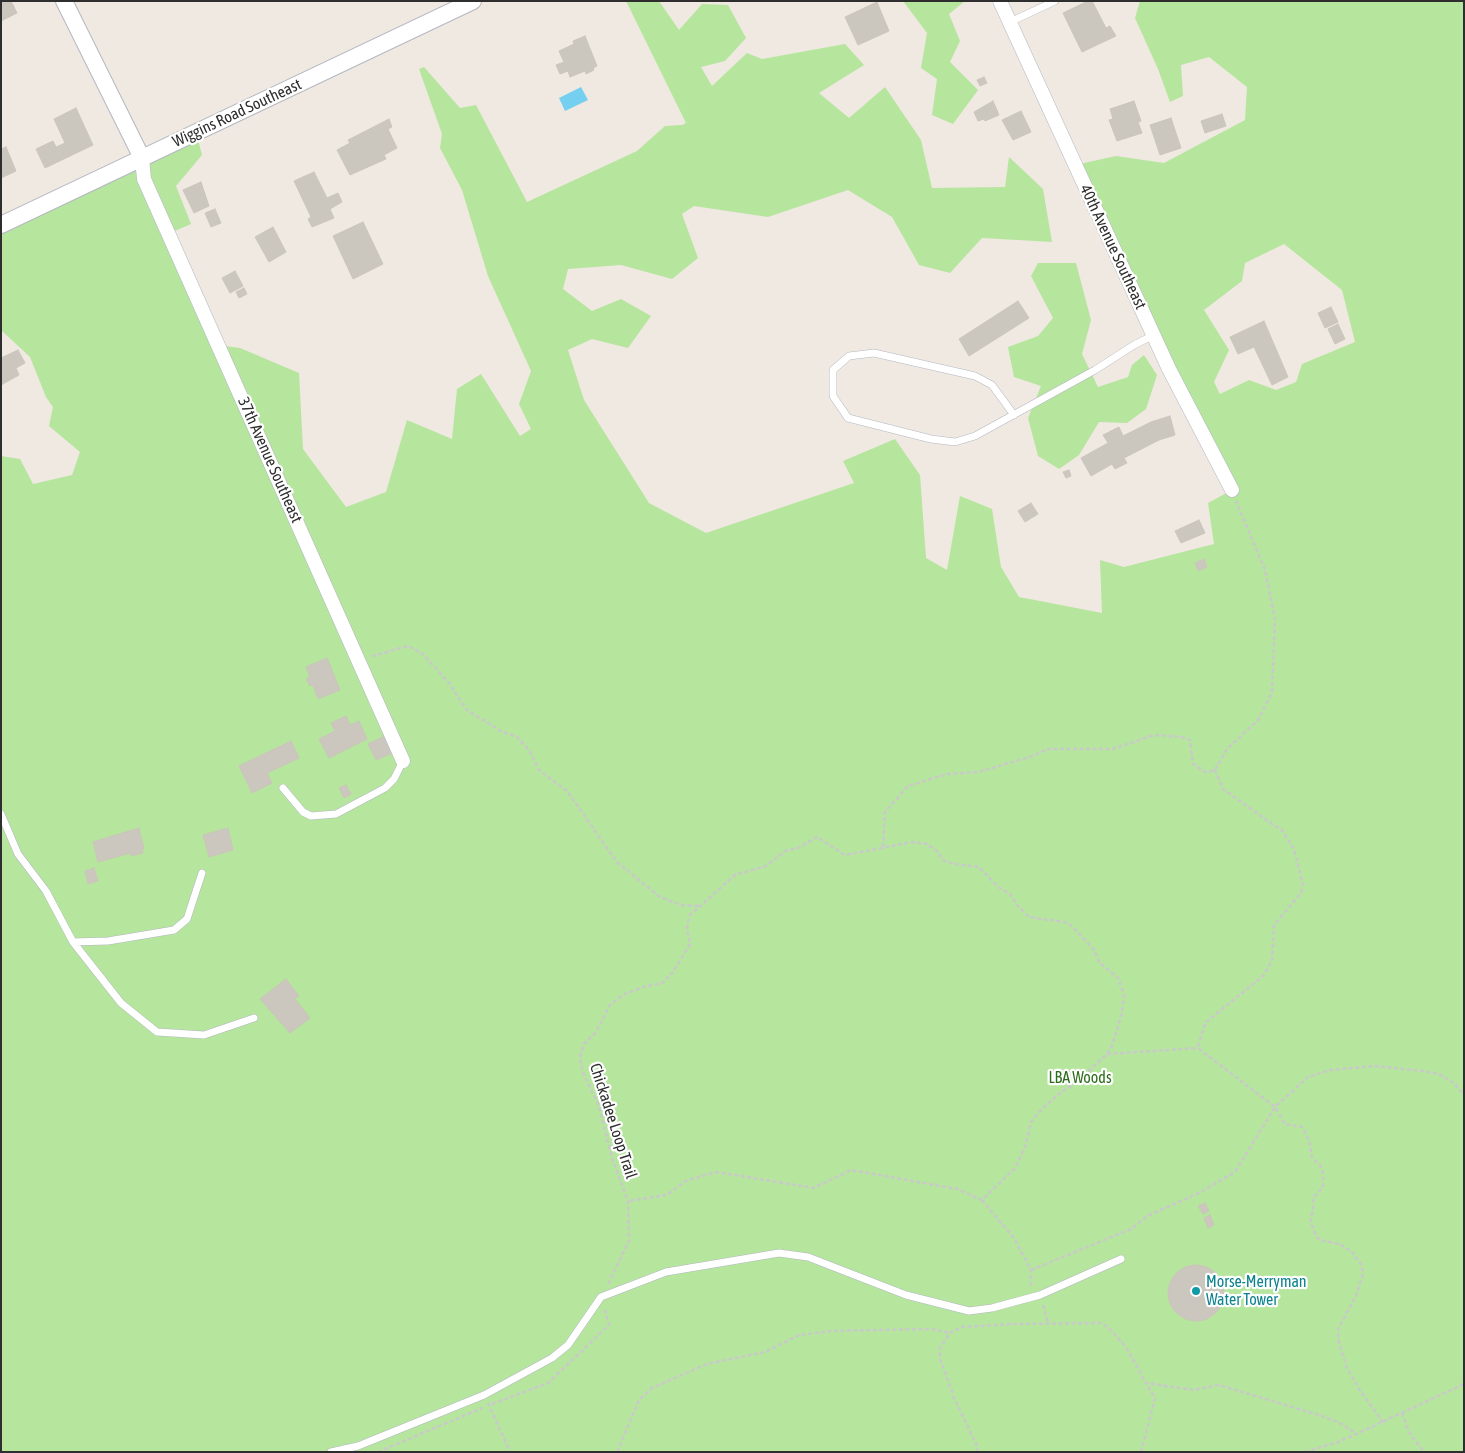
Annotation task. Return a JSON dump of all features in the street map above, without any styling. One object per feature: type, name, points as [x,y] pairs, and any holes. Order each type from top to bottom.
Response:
[{"type":"street","points":[[64,1],[142,158]]},
{"type":"street","name":"Wiggins Road Southeast","points":[[1,225],[473,1]]},
{"type":"street","name":"40th Avenue Southeast","points":[[1000,1],[1154,336],[1232,490]]},
{"type":"street","name":"37th Avenue Southeast","points":[[142,158],[144,180],[403,761]]},
{"type":"lane","points":[[1010,22],[1055,1]]},
{"type":"lane","points":[[1014,415],[992,385],[975,376],[874,353],[849,356],[833,370],[833,396],[848,418],[955,442],[975,436],[1014,415],[1154,336]]},
{"type":"lane","points":[[283,788],[303,812],[320,816],[336,814],[385,788],[394,779],[403,761]]},
{"type":"lane","points":[[1,814],[18,854],[46,891],[73,942],[121,1003],[157,1032],[204,1035],[254,1018]]},
{"type":"lane","points":[[73,942],[108,940],[174,930],[187,919],[202,873]]},
{"type":"lane","points":[[331,1452],[358,1446],[484,1395],[552,1358],[563,1349],[601,1297],[666,1272],[756,1255],[778,1253],[808,1257],[906,1295],[969,1311],[992,1308],[1040,1295],[1121,1260]]},
{"type":"path","points":[[883,847],[885,812],[908,786],[947,774],[978,772],[1030,758],[1048,750],[1113,749],[1154,735],[1181,737],[1190,740],[1193,764],[1205,772],[1215,770],[1227,749],[1258,720],[1272,692],[1276,642],[1276,619],[1265,570],[1232,490]]},
{"type":"path","points":[[360,661],[408,646],[422,654],[448,682],[467,710],[501,731],[517,737],[529,750],[539,770],[567,791],[617,862],[660,897],[681,905],[698,906]]},
{"type":"path","points":[[1198,1048],[1205,1023],[1263,976],[1272,961],[1274,924],[1302,893],[1302,884],[1294,849],[1282,830],[1223,789],[1215,770]]},
{"type":"path","name":"Chickadee Loop Trail","points":[[817,837],[845,855],[912,842],[927,844],[937,851],[943,860],[954,864],[979,867],[998,887],[1010,894],[1029,917],[1064,922],[1072,926],[1094,950],[1099,962],[1118,978],[1124,995],[1118,1028],[1107,1054],[1077,1082],[1060,1093],[1042,1109],[1032,1122],[1026,1147],[1015,1168],[982,1200],[956,1189],[851,1170],[814,1188],[716,1172],[686,1181],[668,1195],[628,1200],[612,1158],[599,1106],[583,1073],[580,1057],[584,1044],[596,1032],[610,1005],[623,995],[643,987],[662,983],[673,972],[690,944],[687,928],[689,916],[698,906],[735,875],[766,866],[784,851],[817,837]]},
{"type":"path","points":[[1107,1054],[1198,1048],[1275,1107],[1285,1124],[1302,1127],[1309,1140],[1312,1158],[1320,1165],[1323,1173],[1323,1187],[1314,1197],[1312,1222],[1316,1237],[1324,1241],[1340,1244],[1352,1252],[1362,1266],[1363,1274],[1356,1296],[1338,1329],[1339,1343],[1347,1368],[1361,1392],[1383,1422]]},
{"type":"path","points":[[1031,1270],[1131,1229],[1149,1215],[1199,1193],[1235,1172],[1275,1107],[1308,1078],[1330,1070],[1375,1066],[1439,1074],[1454,1083],[1464,1095]]},
{"type":"path","points":[[982,1200],[1014,1238],[1031,1270],[1031,1289],[1040,1295],[1048,1323]]},
{"type":"path","points":[[976,1452],[978,1448],[954,1398],[940,1358],[940,1348],[950,1333],[961,1327],[1048,1323],[1100,1323],[1108,1327],[1126,1347],[1155,1398],[1141,1452]]},
{"type":"path","points":[[617,1452],[639,1400],[652,1388],[699,1367],[765,1352],[799,1335],[831,1331],[931,1329],[950,1333]]},
{"type":"path","points":[[1146,1383],[1194,1390],[1219,1385],[1330,1419],[1357,1434]]},
{"type":"path","points":[[1304,1452],[1357,1434],[1464,1384]]},
{"type":"path","points":[[484,1395],[510,1452]]},
{"type":"path","points":[[1402,1414],[1405,1426],[1424,1452]]},
{"type":"green space","name":"LBA Woods","points":[[626,1],[659,1],[679,30],[702,4],[728,5],[746,38],[725,61],[701,67],[712,86],[747,53],[762,59],[845,44],[864,65],[819,93],[849,118],[885,87],[921,140],[932,188],[1005,187],[1009,157],[1043,189],[1052,242],[982,238],[950,273],[919,265],[892,217],[848,190],[768,217],[694,206],[682,214],[698,258],[672,279],[621,265],[568,269],[563,289],[592,311],[621,299],[651,316],[628,348],[592,339],[568,350],[584,400],[649,503],[706,533],[854,483],[843,461],[895,439],[920,475],[926,558],[947,570],[960,496],[992,509],[1001,567],[1019,597],[1102,613],[1100,560],[1124,567],[1214,544],[1208,503],[1232,490],[1075,165],[1116,156],[1164,163],[1245,120],[1247,87],[1209,57],[1181,65],[1183,96],[1170,102],[1158,69],[1135,18],[1140,1],[1464,1],[1464,1452],[1,1452],[1,456],[20,459],[33,484],[72,475],[80,452],[49,426],[53,407],[46,397],[30,357],[1,330],[1,225],[196,132],[202,155],[176,186],[191,224],[168,234],[218,345],[240,348],[299,373],[303,449],[346,507],[386,492],[407,420],[452,439],[457,389],[481,374],[520,436],[531,429],[519,404],[531,371],[488,276],[462,190],[440,148],[442,134],[419,69],[424,67],[460,108],[476,105],[527,202],[637,151],[665,126],[686,123]],"holes":[[[1284,244],[1342,290],[1355,342],[1302,364],[1296,382],[1276,390],[1249,380],[1220,394],[1214,382],[1229,350],[1204,310],[1242,281],[1245,263]]]},
{"type":"green space","points":[[903,1],[965,1],[949,14],[960,41],[950,62],[978,90],[953,124],[932,115],[937,79],[921,68],[927,33]]},
{"type":"green space","points":[[1038,263],[1076,263],[1091,320],[1082,354],[1098,387],[1128,377],[1132,365],[1144,355],[1157,375],[1146,409],[1127,423],[1099,422],[1079,455],[1059,469],[1038,456],[1028,418],[1041,386],[1014,377],[1008,347],[1038,336],[1053,318],[1031,276]]},
{"type":"water","points":[[581,87],[588,100],[565,111],[559,98]]},
{"type":"building","points":[[1,1],[11,1],[17,13],[1,21]]},
{"type":"building","points":[[1088,1],[1092,1],[1106,28],[1110,26],[1116,36],[1082,52],[1063,13]]},
{"type":"building","points":[[877,2],[889,31],[858,45],[845,17]]},
{"type":"building","points":[[585,36],[597,66],[586,74],[585,71],[570,77],[568,71],[560,74],[556,65],[564,62],[559,51],[574,44],[573,41]]},
{"type":"building","points":[[984,77],[987,83],[980,86],[977,80]]},
{"type":"building","points":[[993,101],[999,115],[985,121],[984,119],[978,121],[974,112]]},
{"type":"building","points":[[1134,101],[1141,121],[1138,122],[1142,133],[1117,141],[1109,120],[1113,119],[1110,109]]},
{"type":"building","points":[[76,108],[93,145],[45,168],[36,149],[53,141],[56,147],[65,143],[54,119]]},
{"type":"building","points":[[1021,111],[1031,132],[1013,140],[1002,120]]},
{"type":"building","points":[[1222,114],[1226,126],[1205,133],[1201,121]]},
{"type":"building","points":[[1171,118],[1181,148],[1160,155],[1150,125]]},
{"type":"building","points":[[389,119],[392,127],[388,129],[397,148],[384,155],[386,159],[350,175],[337,150],[350,143],[348,140]]},
{"type":"building","points":[[6,147],[16,171],[1,178],[1,149]]},
{"type":"building","points":[[314,172],[327,198],[338,193],[342,202],[330,209],[334,218],[312,227],[308,219],[311,217],[294,181]]},
{"type":"building","points":[[201,182],[209,206],[194,213],[183,190]]},
{"type":"building","points":[[215,209],[221,223],[211,227],[205,213]]},
{"type":"building","points":[[363,222],[383,264],[353,279],[333,236]]},
{"type":"building","points":[[273,227],[286,252],[269,262],[255,237]]},
{"type":"building","points":[[235,271],[243,286],[230,293],[222,278]]},
{"type":"building","points":[[244,288],[247,294],[239,298],[236,292]]},
{"type":"building","points":[[1018,301],[1029,318],[969,356],[959,339]]},
{"type":"building","points":[[1331,307],[1338,322],[1325,328],[1318,313]]},
{"type":"building","points":[[1264,321],[1288,377],[1272,385],[1254,347],[1238,354],[1230,337]]},
{"type":"building","points":[[1338,324],[1345,339],[1335,344],[1328,329]]},
{"type":"building","points":[[18,350],[25,363],[16,368],[19,375],[1,385],[1,358]]},
{"type":"building","points":[[1170,416],[1175,435],[1159,440],[1124,458],[1127,463],[1115,469],[1112,464],[1091,476],[1081,458],[1108,443],[1103,435],[1119,427],[1123,436],[1151,422]]},
{"type":"building","points":[[1069,470],[1071,476],[1066,478],[1063,472]]},
{"type":"building","points":[[1031,503],[1038,514],[1025,522],[1018,511]]},
{"type":"building","points":[[1199,520],[1205,533],[1181,543],[1175,531]]},
{"type":"building","points":[[1204,559],[1207,567],[1198,571],[1195,563]]},
{"type":"building","points":[[327,658],[340,690],[318,699],[313,685],[310,686],[306,679],[310,677],[306,667]]},
{"type":"building","points":[[346,716],[350,725],[359,721],[367,739],[329,758],[319,739],[335,731],[331,723]]},
{"type":"building","points":[[387,735],[395,752],[376,760],[368,744]]},
{"type":"building","points":[[291,741],[299,758],[267,773],[272,783],[252,793],[239,766]]},
{"type":"building","points":[[346,785],[351,794],[344,798],[339,788]]},
{"type":"building","points":[[139,828],[144,849],[142,849],[143,853],[131,856],[130,853],[98,862],[93,842]]},
{"type":"building","points":[[228,828],[233,850],[209,857],[203,835]]},
{"type":"building","points":[[94,868],[98,881],[88,884],[85,871]]},
{"type":"building","points":[[286,979],[299,996],[295,999],[310,1018],[290,1033],[260,999]]},
{"type":"building","points":[[1205,1203],[1209,1211],[1203,1214],[1198,1206]]},
{"type":"building","points":[[1210,1215],[1214,1225],[1208,1228],[1204,1218]]},
{"type":"building","name":"Morse-Merryman Water Tower","points":[[1196,1265],[1207,1267],[1216,1273],[1222,1282],[1224,1293],[1222,1304],[1216,1313],[1207,1319],[1196,1321],[1185,1319],[1176,1313],[1170,1304],[1168,1293],[1170,1282],[1176,1273],[1185,1267]]},
{"type":"place","name":"Morse-Merryman Water Tower","points":[[1196,1291]]}]
